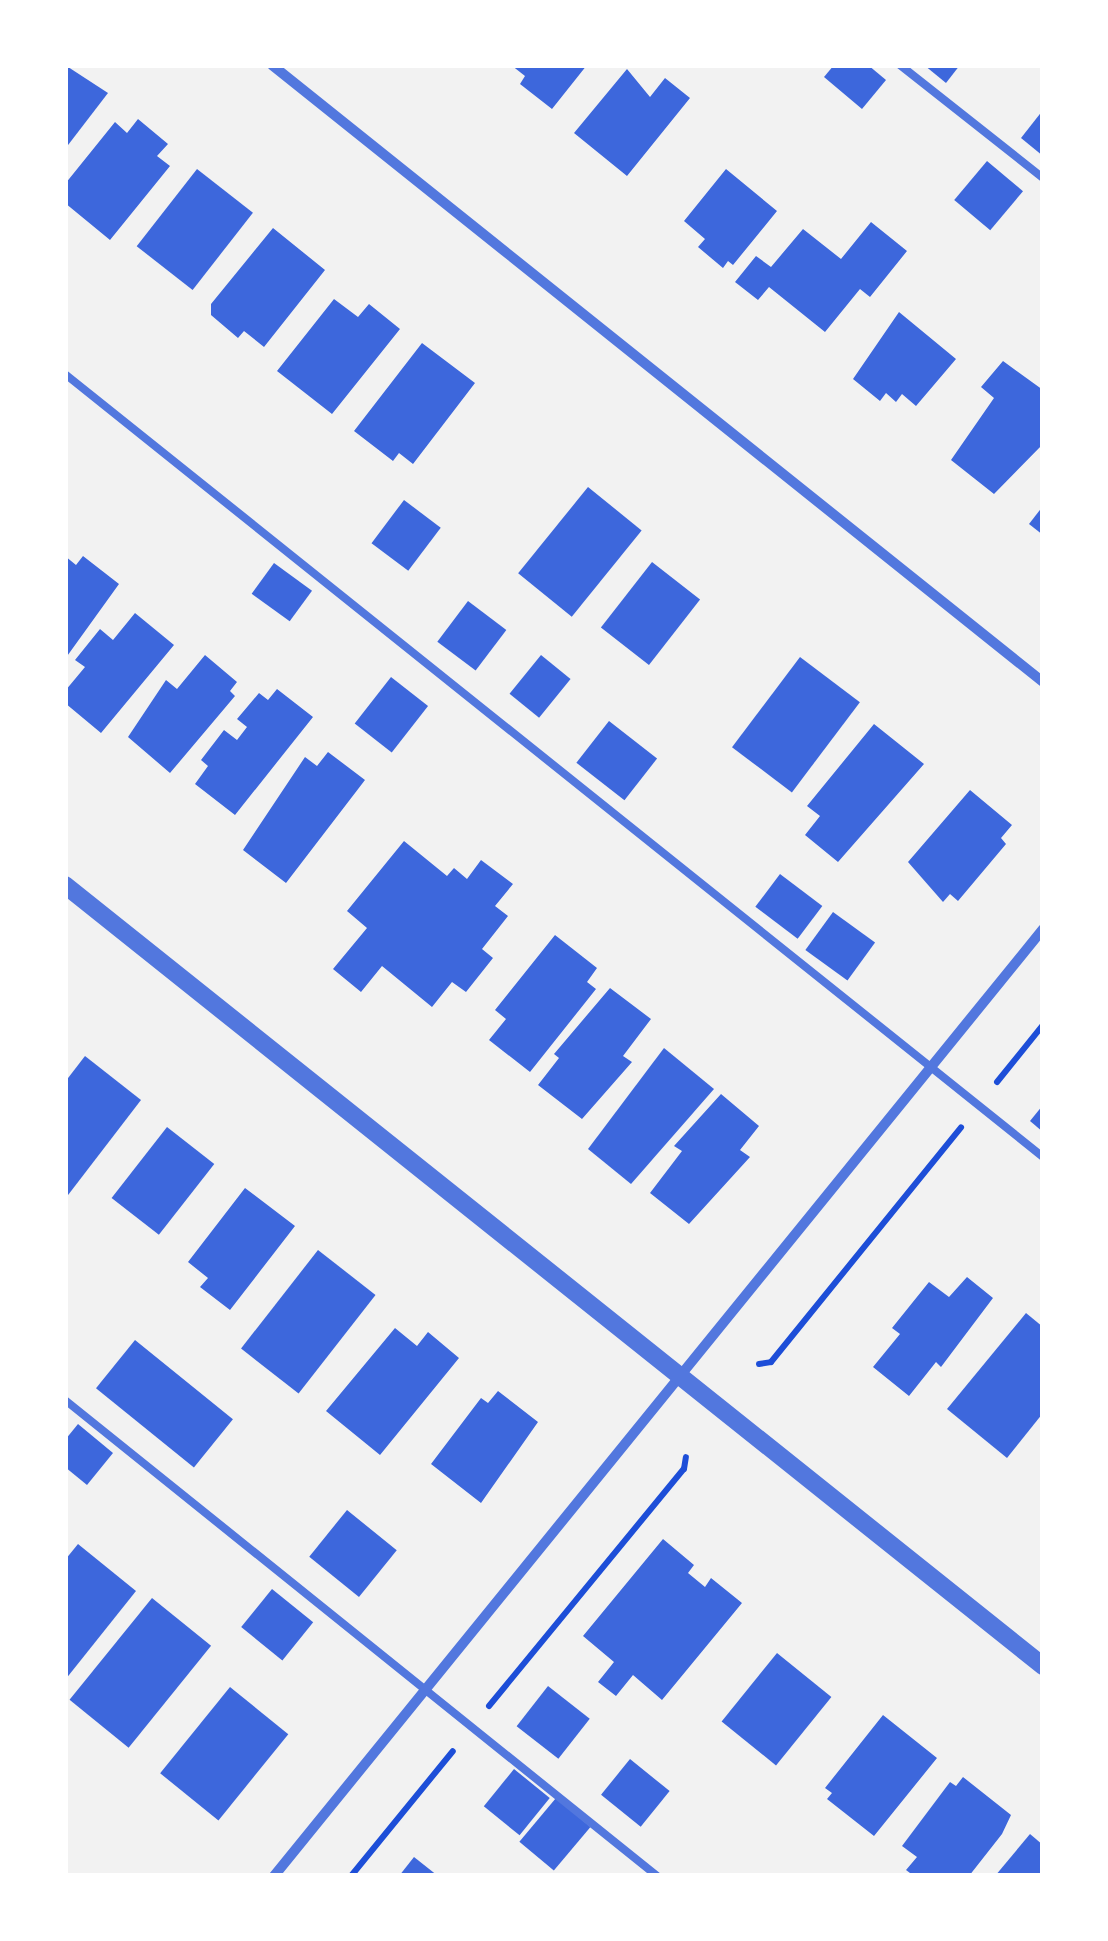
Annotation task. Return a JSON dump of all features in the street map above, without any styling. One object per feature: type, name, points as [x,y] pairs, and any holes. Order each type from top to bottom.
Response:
[{"type":"street","points":[[272,65],[1043,682]]},
{"type":"street","points":[[65,885],[675,1376],[1043,1666]]},
{"type":"street","points":[[274,1876],[675,1376],[1043,928]]},
{"type":"lane","points":[[900,65],[1043,178]]},
{"type":"lane","points":[[65,374],[1043,1157]]},
{"type":"lane","points":[[65,1400],[657,1876]]},
{"type":"path","points":[[759,1364],[770,1362],[1043,1025]]},
{"type":"path","points":[[350,1876],[684,1469],[686,1457]]},
{"type":"building","points":[[65,65],[108,93],[65,149]]},
{"type":"building","points":[[511,65],[587,65],[552,109],[520,84],[525,76]]},
{"type":"building","points":[[834,65],[868,65],[886,80],[862,109],[824,77]]},
{"type":"building","points":[[924,65],[960,65],[946,83]]},
{"type":"building","points":[[627,69],[650,97],[665,78],[690,98],[627,176],[574,133]]},
{"type":"building","points":[[1043,110],[1043,156],[1021,138]]},
{"type":"building","points":[[138,119],[168,144],[157,156],[170,166],[110,240],[65,203],[65,184],[115,122],[127,133]]},
{"type":"building","points":[[987,161],[1023,191],[990,230],[954,200]]},
{"type":"building","points":[[197,169],[253,213],[193,290],[137,246]]},
{"type":"building","points":[[726,169],[777,211],[733,265],[728,261],[723,268],[698,247],[705,239],[684,221]]},
{"type":"building","points":[[871,222],[907,251],[870,297],[860,289],[825,332],[769,287],[758,300],[735,282],[756,256],[771,267],[803,229],[841,259]]},
{"type":"building","points":[[273,228],[325,270],[264,347],[244,331],[238,338],[211,315],[211,304]]},
{"type":"building","points":[[334,299],[358,317],[369,304],[400,329],[332,414],[277,371]]},
{"type":"building","points":[[899,312],[956,359],[916,406],[902,394],[896,402],[886,393],[880,401],[853,379]]},
{"type":"building","points":[[422,343],[475,383],[413,464],[399,453],[393,461],[354,431]]},
{"type":"building","points":[[1003,361],[1043,390],[1043,444],[994,494],[951,460],[994,398],[981,387]]},
{"type":"building","points":[[588,487],[642,530],[572,617],[518,573]]},
{"type":"building","points":[[404,500],[441,528],[408,571],[372,543]]},
{"type":"building","points":[[1043,506],[1043,535],[1029,524]]},
{"type":"building","points":[[65,556],[76,565],[83,556],[119,584],[65,659]]},
{"type":"building","points":[[652,562],[700,600],[649,665],[601,627]]},
{"type":"building","points":[[274,563],[312,591],[290,621],[252,594]]},
{"type":"building","points":[[468,601],[506,630],[476,671],[437,642]]},
{"type":"building","points":[[135,613],[174,645],[101,733],[65,703],[65,691],[85,667],[75,660],[100,629],[113,640]]},
{"type":"building","points":[[205,655],[237,682],[230,691],[235,696],[170,773],[128,737],[166,680],[177,689]]},
{"type":"building","points":[[541,655],[571,679],[539,718],[510,694]]},
{"type":"building","points":[[800,657],[860,702],[792,792],[732,747]]},
{"type":"building","points":[[391,677],[428,706],[392,752],[355,723]]},
{"type":"building","points":[[277,689],[313,717],[235,815],[195,784],[208,766],[201,760],[224,730],[237,740],[247,727],[237,719],[259,693],[268,700]]},
{"type":"building","points":[[609,721],[657,759],[624,800],[576,763]]},
{"type":"building","points":[[874,724],[924,764],[838,862],[805,835],[820,816],[807,806]]},
{"type":"building","points":[[328,752],[365,780],[286,883],[243,850],[305,757],[317,766]]},
{"type":"building","points":[[970,790],[1012,825],[1001,838],[1006,844],[958,901],[950,894],[943,902],[908,862]]},
{"type":"building","points":[[404,841],[447,876],[454,868],[467,879],[481,860],[513,884],[495,906],[508,916],[482,949],[493,958],[466,992],[452,982],[432,1007],[382,966],[361,992],[333,969],[367,928],[347,911]]},
{"type":"building","points":[[780,874],[822,906],[798,939],[755,907]]},
{"type":"building","points":[[833,912],[875,943],[847,981],[805,950]]},
{"type":"building","points":[[555,935],[597,968],[587,982],[596,989],[530,1072],[489,1040],[506,1019],[495,1010]]},
{"type":"building","points":[[610,988],[651,1019],[623,1056],[632,1062],[582,1119],[538,1085],[559,1058],[554,1054]]},
{"type":"building","points":[[664,1048],[714,1089],[631,1184],[588,1149]]},
{"type":"building","points":[[85,1056],[141,1100],[65,1199],[65,1082]]},
{"type":"building","points":[[721,1094],[759,1126],[740,1150],[750,1157],[689,1224],[650,1193],[682,1151],[674,1146]]},
{"type":"building","points":[[1043,1105],[1043,1132],[1030,1121]]},
{"type":"building","points":[[167,1127],[214,1164],[159,1235],[112,1198]]},
{"type":"building","points":[[245,1188],[295,1226],[230,1310],[200,1287],[208,1278],[188,1262]]},
{"type":"building","points":[[318,1250],[376,1295],[299,1393],[241,1349]]},
{"type":"building","points":[[967,1277],[993,1298],[941,1367],[936,1362],[909,1396],[873,1367],[900,1334],[892,1328],[929,1282],[949,1297]]},
{"type":"building","points":[[1026,1313],[1043,1327],[1043,1413],[1007,1458],[947,1409]]},
{"type":"building","points":[[395,1328],[417,1346],[428,1332],[459,1358],[380,1455],[326,1411]]},
{"type":"building","points":[[135,1340],[233,1419],[194,1467],[96,1388]]},
{"type":"building","points":[[498,1391],[538,1422],[481,1503],[431,1464],[481,1398],[488,1403]]},
{"type":"building","points":[[78,1424],[113,1453],[87,1485],[65,1467],[65,1440]]},
{"type":"building","points":[[347,1510],[397,1550],[359,1597],[309,1557]]},
{"type":"building","points":[[663,1539],[694,1565],[688,1573],[705,1587],[711,1578],[742,1603],[662,1700],[633,1675],[616,1696],[598,1682],[614,1662],[583,1636]]},
{"type":"building","points":[[78,1544],[136,1591],[65,1680],[65,1560]]},
{"type":"building","points":[[272,1589],[313,1622],[282,1660],[241,1627]]},
{"type":"building","points":[[152,1598],[211,1646],[129,1748],[70,1700]]},
{"type":"building","points":[[777,1653],[831,1697],[776,1765],[722,1721]]},
{"type":"building","points":[[548,1686],[590,1719],[558,1759],[517,1726]]},
{"type":"building","points":[[230,1687],[288,1734],[218,1820],[160,1773]]},
{"type":"building","points":[[883,1715],[937,1758],[874,1836],[827,1799],[832,1793],[825,1788]]},
{"type":"building","points":[[630,1759],[670,1791],[641,1827],[601,1795]]},
{"type":"building","points":[[514,1769],[550,1798],[520,1835],[484,1806]]},
{"type":"building","points":[[963,1777],[1011,1815],[1002,1834],[969,1876],[914,1876],[906,1870],[917,1857],[902,1846],[950,1782],[956,1786]]},
{"type":"building","points":[[556,1798],[590,1827],[554,1871],[519,1842]]},
{"type":"building","points":[[1030,1834],[1043,1845],[1043,1876],[995,1876]]},
{"type":"building","points":[[414,1857],[438,1876],[399,1876]]}]
